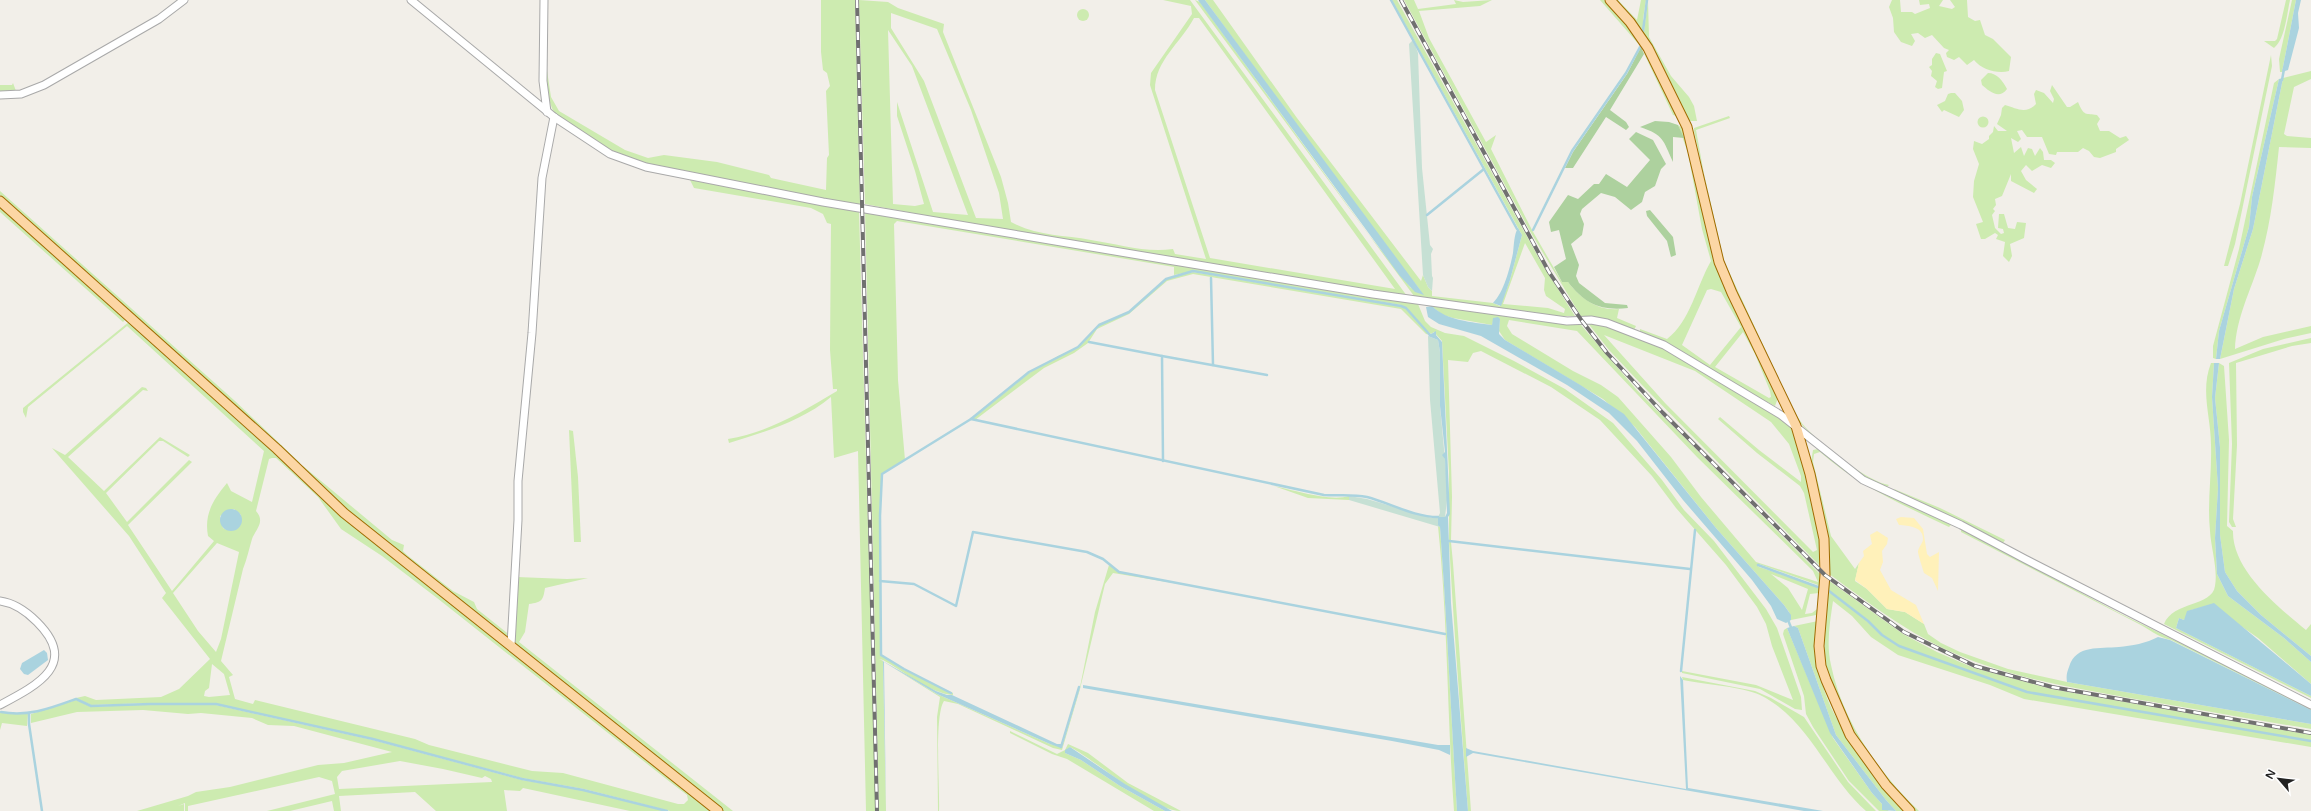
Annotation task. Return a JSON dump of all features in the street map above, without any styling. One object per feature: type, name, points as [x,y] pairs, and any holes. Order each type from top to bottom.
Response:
[{"type":"main road","points":[[1610,0],[1630,22],[1648,48],[1687,127],[1719,262],[1732,293],[1796,426],[1810,474],[1824,539],[1825,575],[1819,646],[1821,666],[1835,703],[1850,735],[1886,785],[1910,811]]},
{"type":"main road","points":[[0,201],[277,449],[344,513],[718,811]]},
{"type":"street","points":[[0,94],[21,94],[44,85],[159,19],[184,0]]},
{"type":"street","points":[[411,0],[554,117],[602,150],[621,159],[658,170],[823,202],[1372,294],[1567,321],[1591,320],[1608,323],[1664,345],[1796,426],[1844,466],[1873,485],[1962,525],[2053,574],[2311,705]]},
{"type":"street","points":[[544,0],[543,81],[547,112]]},
{"type":"street","points":[[511,645],[518,520],[518,480],[532,333],[542,178],[554,117]]},
{"type":"street","points":[[0,601],[11,602],[32,618],[46,632],[53,642],[56,652],[54,664],[35,684],[0,705]]},
{"type":"green space","points":[[821,0],[855,0],[860,205],[658,168],[612,152],[555,114],[552,108],[547,90],[546,64],[551,97],[559,111],[625,150],[648,158],[664,155],[717,162],[769,175],[771,178],[826,190],[827,158],[829,155],[826,91],[830,86],[827,73],[823,70],[821,52]]},
{"type":"green space","points":[[859,0],[888,2],[898,8],[944,24],[943,32],[1001,177],[1011,222],[1020,227],[1040,233],[1091,240],[1132,248],[1152,250],[1173,249],[1175,254],[1206,259],[1150,85],[1151,73],[1192,14],[1191,6],[1163,0],[1190,0],[1407,296],[980,226],[865,204]],"holes":[[[891,13],[937,29],[971,110],[999,193],[1003,219],[976,218],[924,81],[891,28]],[[1194,18],[1199,18],[1395,289],[1210,258],[1155,90],[1159,70],[1170,52]],[[888,30],[912,66],[968,215],[933,212],[897,102],[897,116],[924,204],[915,206],[893,204]]]},
{"type":"green space","points":[[1195,0],[1200,2],[1369,235],[1411,288],[1421,291],[1379,238],[1205,0],[1213,0],[1297,118],[1421,281],[1423,275],[1428,287],[1432,291],[1432,296],[1493,303],[1500,306],[1510,280],[1522,235],[1392,0],[1397,0],[1541,262],[1575,316],[1559,316],[1414,296]],"holes":[[[1525,243],[1545,278],[1544,290],[1546,296],[1565,309],[1564,313],[1548,308],[1503,304]]]},
{"type":"green space","points":[[1404,0],[1414,0],[1418,9],[1456,4],[1454,0],[1463,2],[1492,0],[1480,6],[1419,11],[1429,38],[1486,142],[1496,135],[1491,149],[1532,230],[1562,282],[1568,282],[1578,294],[1590,303],[1604,308],[1619,309],[1617,318],[1636,326],[1634,330],[1582,318],[1531,233]]},
{"type":"green space","points":[[1600,0],[1606,0],[1639,45]]},
{"type":"green space","points":[[1615,0],[1618,0],[1637,20],[1641,0],[1646,0],[1643,19],[1644,31],[1648,1],[1649,37],[1671,76],[1689,97],[1694,106],[1697,121],[1688,121]]},
{"type":"green space","points":[[1892,0],[1900,0],[1901,12],[1912,12],[1915,14],[1930,8],[1929,4],[1920,5],[1919,0],[1943,0],[1939,6],[1952,9],[1955,7],[1950,0],[1967,0],[1968,17],[1975,21],[1980,20],[1985,35],[1993,39],[2011,57],[2009,71],[2000,72],[1986,69],[1974,60],[1967,65],[1959,57],[1954,60],[1947,57],[1946,53],[1949,50],[1944,48],[1932,35],[1925,38],[1918,33],[1911,34],[1915,41],[1912,46],[1901,42],[1894,32],[1893,18],[1889,7]]},
{"type":"green space","points":[[2286,0],[2290,0],[2285,26],[2281,39],[2274,48],[2264,41],[2275,41],[2277,39]]},
{"type":"green space","points":[[2292,0],[2296,0],[2282,72],[2280,72],[2279,59]]},
{"type":"green space","points":[[1083,9],[1087,11],[1089,15],[1087,19],[1083,21],[1079,19],[1077,15],[1079,11]]},
{"type":"green space","points":[[1413,40],[1418,53],[1422,168],[1430,245],[1433,249],[1431,254],[1433,278],[1432,291],[1428,287],[1423,275],[1409,44]]},
{"type":"green space","points":[[1641,47],[1644,54],[1610,110],[1626,122],[1629,127],[1626,130],[1606,117],[1573,168],[1565,168],[1573,152],[1627,74]]},
{"type":"green space","points":[[1643,51],[1662,85],[1677,116],[1673,115]]},
{"type":"green space","points":[[1936,53],[1940,54],[1947,71],[1944,72],[1942,88],[1938,89],[1935,87],[1937,81],[1931,76],[1932,71],[1929,67],[1932,65],[1932,59]]},
{"type":"green space","points":[[2271,55],[2272,66],[2235,244],[2228,266],[2224,266],[2240,204]]},
{"type":"green space","points":[[2311,71],[2311,79],[2294,87],[2284,134],[2287,136],[2311,138],[2311,148],[2279,147],[2267,233],[2260,261],[2241,315],[2235,349],[2263,337],[2311,326],[2311,333],[2284,339],[2220,359],[2234,289],[2253,229],[2283,78]]},
{"type":"green space","points":[[1988,73],[1994,74],[2002,80],[2007,89],[2004,92],[1997,94],[1988,90],[1982,85],[1981,80]]},
{"type":"green space","points":[[2279,79],[2252,197],[2249,227],[2219,331],[2216,359],[2213,358],[2213,346],[2239,249],[2274,83]]},
{"type":"green space","points":[[13,83],[16,91],[0,92],[0,85],[12,85]]},
{"type":"green space","points":[[2052,85],[2067,107],[2070,107],[2078,102],[2084,112],[2097,115],[2100,119],[2097,124],[2100,131],[2109,131],[2120,138],[2126,136],[2129,140],[2116,149],[2116,152],[2100,158],[2094,157],[2089,151],[2083,148],[2078,152],[2057,152],[2056,155],[2049,154],[2042,137],[2027,137],[2022,130],[2017,131],[2021,139],[2018,142],[2011,138],[2014,153],[2021,147],[2024,156],[2028,148],[2032,149],[2035,156],[2040,148],[2043,152],[2044,160],[2051,160],[2055,163],[2051,168],[2042,165],[2032,171],[2026,165],[2021,171],[2026,180],[2037,189],[2034,193],[2011,181],[2011,174],[2002,196],[1995,199],[1996,205],[1993,209],[1995,211],[1992,215],[1995,228],[2001,234],[2004,233],[2003,229],[1998,228],[1999,214],[2004,214],[2008,228],[2015,229],[2017,222],[2026,223],[2024,238],[2010,244],[2012,256],[2009,262],[2003,256],[2005,242],[1996,239],[1998,235],[1995,233],[1985,239],[1981,239],[1976,224],[1983,222],[1973,197],[1974,181],[1979,164],[1973,149],[1974,141],[1982,144],[1989,139],[1989,136],[1993,132],[1994,126],[1998,131],[2007,131],[1997,124],[2002,108],[2005,105],[2021,110],[2032,107],[2036,104],[2034,94],[2036,90],[2044,93],[2053,103],[2054,99],[2050,91]]},
{"type":"green space","points":[[1955,93],[1962,101],[1964,110],[1959,117],[1944,110],[1942,112],[1937,105],[1945,101],[1948,94]]},
{"type":"green space","points":[[1729,116],[1730,118],[1696,130],[1704,174],[1724,261],[1790,403],[1804,426],[1846,462],[1869,477],[1889,485],[1887,487],[1865,477],[1838,458],[1813,436],[1796,418],[1728,275],[1723,261],[1694,131],[1694,128]]},
{"type":"green space","points":[[1981,117],[1985,117],[1987,118],[1987,126],[1981,127],[1978,124],[1978,120]]},
{"type":"green space","points":[[1655,121],[1669,122],[1678,125],[1684,138],[1673,137],[1673,162],[1662,139],[1654,133],[1640,127]]},
{"type":"green space","points":[[1678,125],[1683,129],[1714,259],[1778,398],[1775,406],[1748,392],[1670,344],[1640,332],[1640,329],[1667,339],[1675,332],[1682,323],[1711,261],[1702,229],[1688,153]],"holes":[[[1711,289],[1721,292],[1741,327],[1710,365],[1682,345],[1707,290]],[[1743,332],[1755,354],[1770,391],[1771,397],[1769,398],[1715,367]]]},
{"type":"green space","points":[[1636,132],[1653,140],[1666,164],[1661,169],[1655,186],[1645,192],[1642,202],[1631,210],[1615,197],[1601,193],[1582,209],[1580,214],[1584,224],[1582,235],[1571,244],[1579,265],[1576,276],[1579,283],[1605,303],[1627,305],[1628,308],[1618,309],[1602,307],[1587,301],[1574,290],[1568,282],[1562,282],[1554,267],[1566,259],[1559,230],[1551,232],[1549,222],[1568,195],[1578,199],[1594,184],[1599,184],[1606,174],[1627,187],[1650,160],[1629,139]]},
{"type":"green space","points":[[690,180],[859,211],[876,811],[866,811],[858,451],[834,458],[831,397],[808,413],[783,425],[729,443],[728,439],[757,432],[785,420],[837,391],[837,389],[833,389],[830,350],[831,224],[827,223],[823,214],[811,208],[694,188]]},
{"type":"green space","points":[[0,191],[235,401],[300,463],[297,466],[0,195]]},
{"type":"green space","points":[[0,205],[125,320],[123,322],[0,212]]},
{"type":"green space","points":[[865,210],[1418,304],[1425,321],[1431,327],[1445,333],[1464,336],[1514,361],[1565,389],[1613,423],[1662,480],[1684,510],[1714,541],[1766,609],[1777,628],[1801,697],[1802,710],[1795,709],[1760,689],[1682,673],[1682,671],[1756,685],[1793,700],[1772,646],[1766,624],[1757,607],[1726,565],[1676,508],[1652,476],[1600,420],[1551,387],[1481,351],[1473,353],[1468,362],[1448,360],[1452,497],[1451,541],[1449,540],[1449,473],[1442,341],[1434,332],[1431,334],[1427,331],[1409,311],[1401,305],[1193,271],[1174,275],[1174,267],[897,221],[894,224],[898,380],[905,460],[882,474],[879,516],[881,655],[904,670],[953,693],[953,695],[936,691],[883,660],[879,659],[883,661],[886,811],[879,811]]},
{"type":"green space","points":[[1650,210],[1673,237],[1676,255],[1671,257],[1667,241],[1647,216],[1646,211]]},
{"type":"green space","points":[[1193,272],[1400,306],[1406,309],[1430,335],[1426,334],[1401,309],[1193,274],[1167,281],[1129,314],[1097,329],[1088,343],[1074,353],[1044,368],[975,420],[972,419],[1029,373],[1058,356],[1079,347],[1099,325],[1129,312],[1166,279]]},
{"type":"green space","points":[[1427,303],[1581,325],[1636,389],[1820,574],[1819,610],[1816,615],[1791,620],[1789,612],[1784,605],[1716,528],[1635,427],[1603,399],[1505,340],[1499,331],[1500,319],[1493,321],[1492,325],[1443,315]],"holes":[[[1509,320],[1577,331],[1697,457],[1813,571],[1818,582],[1756,562],[1701,497],[1671,457],[1618,397],[1601,385],[1573,371],[1512,334],[1507,326]],[[1759,564],[1818,585],[1818,587],[1759,567],[1757,565]],[[1771,574],[1808,589],[1802,610],[1788,588]],[[1819,593],[1817,609],[1812,613],[1805,614],[1810,594]]]},
{"type":"green space","points":[[130,321],[268,446],[710,811],[670,811],[584,789],[522,778],[373,739],[216,704],[150,703],[91,705],[76,698],[85,696],[96,700],[161,697],[179,689],[210,659],[162,598],[166,593],[129,536],[52,448],[65,455],[142,387],[146,388],[148,391],[143,390],[68,457],[104,491],[160,437],[190,455],[188,457],[163,441],[159,441],[106,493],[127,522],[189,460],[192,462],[128,525],[172,591],[214,541],[208,536],[207,521],[214,501],[227,483],[231,491],[252,502],[264,451],[127,326],[28,407],[26,418],[23,408]],"holes":[[[276,458],[318,497],[341,529],[382,556],[437,598],[687,795],[688,800],[684,804],[678,804],[563,773],[532,771],[429,745],[415,739],[255,700],[253,704],[235,699],[229,677],[233,675],[221,661],[243,569],[252,539],[260,522],[259,515],[256,511],[269,459]],[[234,509],[241,515],[227,530],[223,528],[220,516]],[[217,543],[239,552],[221,639],[216,652],[198,631],[173,593]],[[212,664],[224,674],[230,695],[204,696],[205,691],[209,688]]]},
{"type":"green space","points":[[1587,322],[1608,326],[1666,348],[1788,424],[1795,436],[1801,452],[1811,493],[1818,535],[1821,567],[1642,385],[1609,350]],"holes":[[[1604,335],[1695,371],[1771,422],[1789,444],[1801,476],[1801,482],[1759,450],[1720,417],[1718,419],[1757,453],[1800,486],[1804,493],[1817,550],[1813,552],[1665,403]]]},
{"type":"green space","points":[[1428,336],[1438,340],[1440,352],[1440,406],[1448,492],[1445,517],[1438,517],[1440,513],[1430,400]]},
{"type":"green space","points":[[2311,338],[2311,343],[2292,346],[2236,363],[2237,445],[2233,519],[2236,527],[2232,527],[2229,522],[2232,444],[2229,363],[2263,349]]},
{"type":"green space","points":[[2211,363],[2214,363],[2212,397],[2218,488],[2215,538],[2217,574],[2228,596],[2284,638],[2311,662],[2311,684],[2258,638],[2211,605],[2191,610],[2184,620],[2179,618],[2176,628],[2311,696],[2311,698],[2164,624],[2175,611],[2207,598],[2212,593],[2215,586],[2216,573],[2209,520],[2211,435],[2206,394],[2206,384]]},
{"type":"green space","points":[[2219,363],[2224,366],[2229,440],[2227,526],[2233,531],[2235,546],[2240,560],[2248,573],[2270,599],[2306,630],[2311,624],[2311,656],[2261,615],[2237,591],[2225,572],[2220,535],[2220,447],[2215,398]]},
{"type":"green space","points":[[569,430],[573,431],[578,477],[581,542],[574,542]]},
{"type":"green space","points":[[1818,449],[1863,483],[1951,525],[1949,527],[1882,494],[1866,485],[1850,475],[1820,452],[1814,454],[1813,462],[1831,536],[1855,569],[1859,563],[1855,581],[1867,589],[1887,609],[1905,612],[1924,624],[1928,634],[1941,643],[1960,652],[2008,669],[2067,682],[2311,724],[2311,729],[2063,686],[2020,676],[1956,654],[1906,628],[1829,574],[1811,462],[1813,450]]},
{"type":"green space","points":[[303,466],[392,540],[404,545],[403,551],[407,555],[453,591],[474,602],[477,609],[511,636],[510,639],[373,533],[300,468]]},
{"type":"green space","points":[[1274,486],[1322,497],[1332,498],[1349,496],[1349,500],[1308,498]]},
{"type":"green space","points":[[1894,489],[1940,508],[2005,540],[2003,543],[1940,511],[1896,492]]},
{"type":"green space","points":[[1349,496],[1367,499],[1432,518],[1438,517],[1440,527],[1349,500]]},
{"type":"green space","points":[[1438,526],[1440,527],[1457,811],[1454,811],[1444,597]]},
{"type":"green space","points":[[1961,529],[2121,614],[2311,707],[2311,710],[2171,640],[2158,635],[1961,532]]},
{"type":"green space","points":[[1449,542],[1451,542],[1453,563],[1471,811],[1468,811]]},
{"type":"green space","points":[[1109,565],[1119,572],[1196,587],[1113,573],[1105,584],[1080,689],[1062,750],[1053,748],[958,704],[944,701],[939,721],[938,737],[938,811],[937,717],[940,697],[884,662],[937,694],[1050,744],[1062,747],[1080,687],[1095,612]]},
{"type":"green space","points":[[517,577],[567,579],[588,578],[545,588],[541,600],[529,604],[525,632],[519,642],[733,811],[722,811],[513,642]]},
{"type":"green space","points":[[1828,580],[1903,634],[1937,652],[1974,668],[2051,689],[2311,735],[2311,741],[2027,692],[1899,646],[1882,635],[1868,620],[1828,590]]},
{"type":"green space","points":[[1196,587],[1221,591],[1389,624]]},
{"type":"green space","points":[[1827,591],[1846,602],[1881,633],[1899,646],[2027,692],[2298,738],[2311,741],[2311,747],[2024,699],[1990,685],[1898,655],[1871,637],[1852,616],[1833,601],[1829,633],[1829,649],[1836,685],[1844,706],[1853,725],[1876,762],[1904,796],[1919,811],[1914,811],[1886,779],[1859,742],[1837,702],[1829,682],[1825,661],[1824,644]]},
{"type":"green space","points":[[1818,621],[1820,673],[1832,710],[1854,746],[1905,811],[1896,811],[1886,800],[1836,735],[1798,628],[1794,626]]},
{"type":"green space","points":[[1787,628],[1833,738],[1872,793],[1882,804],[1883,810],[1886,809],[1889,811],[1879,811],[1849,781],[1813,727],[1806,714],[1804,696],[1783,634],[1784,630]]},
{"type":"green space","points":[[1682,677],[1755,691],[1771,698],[1804,717],[1848,782],[1876,811],[1866,811],[1852,797],[1805,733],[1792,718],[1777,705],[1753,692],[1683,680]]},
{"type":"green space","points":[[76,700],[91,707],[150,704],[216,705],[373,740],[522,780],[583,790],[665,811],[630,811],[523,788],[520,791],[504,790],[507,811],[436,811],[415,792],[339,796],[341,811],[334,811],[332,801],[290,811],[267,811],[335,794],[332,781],[319,777],[188,806],[188,811],[185,811],[185,803],[178,806],[184,804],[184,811],[137,811],[188,796],[196,792],[230,787],[318,765],[344,763],[392,752],[294,726],[268,725],[252,718],[201,713],[188,714],[143,710],[77,712],[31,723],[31,714]],"holes":[[[400,761],[482,778],[485,776],[491,779],[492,782],[339,789],[337,777],[342,771]]]},
{"type":"green space","points":[[0,712],[28,714],[27,726],[2,723],[0,730]]},
{"type":"green space","points":[[1010,731],[1057,754],[1065,750],[1068,744],[1088,753],[1128,783],[1181,811],[1169,809],[1155,803],[1070,747],[1065,753],[1081,760],[1120,786],[1165,811],[1154,811],[1067,759],[1052,754],[1010,733]]},
{"type":"sand","points":[[1901,517],[1914,518],[1923,529],[1927,554],[1930,557],[1939,552],[1938,591],[1932,578],[1924,573],[1918,553],[1923,540],[1923,535],[1918,529],[1899,525],[1896,519]]},
{"type":"sand","points":[[1877,531],[1888,538],[1887,544],[1882,551],[1883,562],[1880,570],[1891,590],[1916,605],[1924,624],[1905,612],[1887,609],[1867,589],[1855,580],[1859,563],[1864,556],[1863,551],[1872,544],[1870,535]]},
{"type":"water","points":[[1198,0],[1205,0],[1424,295],[1415,292],[1400,276]]},
{"type":"water","points":[[2296,0],[2301,0],[2298,13],[2299,28],[2288,70],[2282,72]]},
{"type":"water","points":[[2283,78],[2253,229],[2234,289],[2220,359],[2216,359],[2219,331],[2249,227],[2252,197],[2279,79]]},
{"type":"water","points":[[1518,228],[1522,235],[1510,280],[1501,306],[1493,303],[1506,280]]},
{"type":"water","points":[[1432,306],[1445,315],[1468,322],[1492,325],[1493,318],[1498,317],[1500,319],[1499,334],[1505,340],[1582,386],[1624,414],[1716,528],[1784,605],[1791,615],[1791,620],[1786,623],[1777,619],[1771,606],[1752,580],[1683,500],[1637,441],[1609,413],[1567,385],[1481,336],[1439,324],[1428,317],[1426,307]]},
{"type":"water","points":[[1436,331],[1436,335],[1442,342],[1450,514],[1448,517],[1451,603],[1468,811],[1457,811],[1440,527],[1438,525],[1438,517],[1445,517],[1447,513],[1445,459],[1442,455],[1445,452],[1440,406],[1440,352],[1438,340],[1428,336]]},
{"type":"water","points":[[2214,363],[2219,363],[2215,398],[2220,447],[2220,535],[2225,572],[2237,591],[2261,615],[2311,656],[2311,662],[2284,638],[2228,596],[2217,574],[2215,538],[2218,488],[2212,397]]},
{"type":"water","points":[[231,509],[239,512],[242,520],[239,528],[231,531],[223,528],[220,520],[223,512]]},
{"type":"water","points":[[2214,603],[2311,684],[2311,696],[2176,628],[2179,618],[2184,620],[2187,611]]},
{"type":"water","points":[[1794,626],[1798,628],[1836,735],[1896,811],[1882,810],[1882,804],[1872,793],[1830,733],[1787,628]]},
{"type":"water","points":[[2158,637],[2170,640],[2311,710],[2311,724],[2067,682],[2067,672],[2072,660],[2077,654],[2083,651],[2097,648],[2134,645]]},
{"type":"water","points":[[44,650],[47,653],[48,660],[28,675],[24,674],[20,669],[22,663]]},
{"type":"water","points":[[883,661],[936,691],[947,695],[952,695],[1057,744],[1063,744],[1061,748],[1050,744],[937,694],[884,662],[886,811]]},
{"type":"water","points":[[1680,676],[1683,680],[1688,788],[1823,811],[1804,811],[1473,753],[1466,757],[1466,748],[1473,751],[1686,789]]},
{"type":"water","points":[[1083,685],[1438,745],[1450,745],[1450,755],[1439,750],[1392,741],[1083,688]]},
{"type":"water","points":[[1070,747],[1125,784],[1172,811],[1165,811],[1120,786],[1081,760],[1065,753],[1065,750]]},
{"type":"waterway","points":[[1391,0],[1517,229]]},
{"type":"waterway","points":[[1643,31],[1647,0]]},
{"type":"waterway","points":[[1533,230],[1572,151],[1626,73],[1640,47]]},
{"type":"waterway","points":[[2282,80],[2284,69]]},
{"type":"waterway","points":[[1427,215],[1484,169]]},
{"type":"waterway","points":[[951,693],[904,669],[881,655],[880,516],[882,474],[971,419],[1029,372],[1078,347],[1099,325],[1129,312],[1166,279],[1193,271],[1401,306],[1406,308],[1430,335]]},
{"type":"waterway","points":[[1211,278],[1213,365]]},
{"type":"waterway","points":[[1089,342],[1162,356],[1163,461]]},
{"type":"waterway","points":[[1162,356],[1267,375]]},
{"type":"waterway","points":[[971,419],[1324,495],[1351,495],[1367,497],[1420,515],[1438,517]]},
{"type":"waterway","points":[[1681,671],[1695,530]]},
{"type":"waterway","points":[[880,581],[914,584],[956,606],[973,532],[1087,552],[1103,559],[1119,572],[1445,634]]},
{"type":"waterway","points":[[1449,541],[1690,569]]},
{"type":"waterway","points":[[1758,565],[1818,587]]},
{"type":"waterway","points":[[1829,591],[1868,621],[1882,635],[1899,646],[2027,692],[2311,741]]},
{"type":"waterway","points":[[1788,620],[1792,630]]},
{"type":"waterway","points":[[1061,747],[1079,687]]},
{"type":"waterway","points":[[1,712],[21,713],[40,711],[76,699],[91,706],[216,704],[373,739],[522,779],[583,790],[667,811]]},
{"type":"waterway","points":[[29,714],[29,724],[42,811]]},
{"type":"railway","points":[[857,0],[877,811]]},
{"type":"railway","points":[[1401,0],[1549,272],[1582,321],[1607,353],[1663,413],[1825,575],[1904,632],[1975,666],[2052,687],[2311,733]]}]
